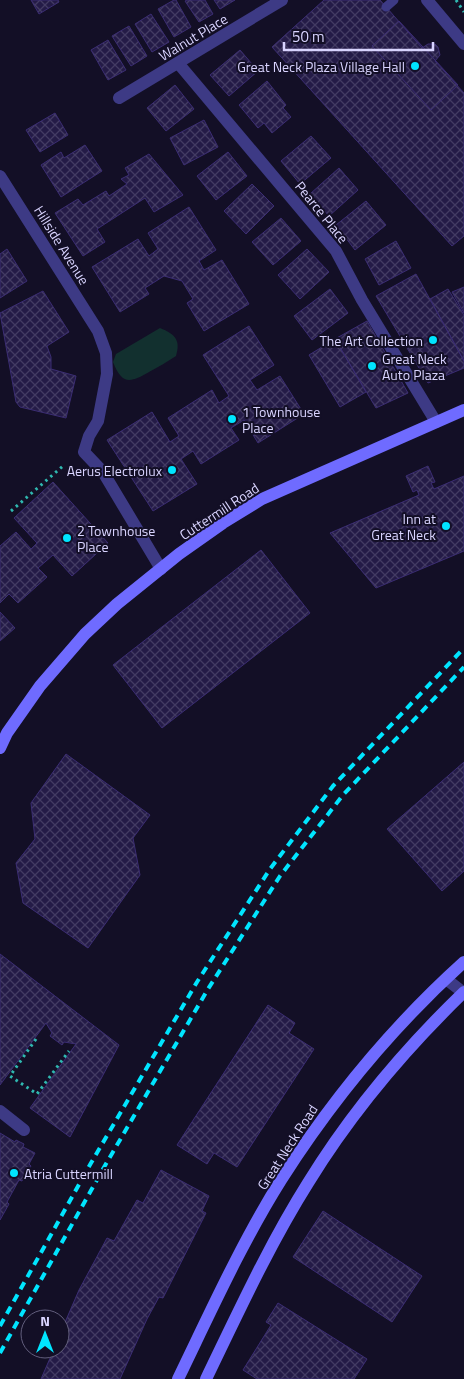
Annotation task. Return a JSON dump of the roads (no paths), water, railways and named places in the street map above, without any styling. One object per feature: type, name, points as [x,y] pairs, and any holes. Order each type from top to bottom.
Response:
[{"type":"main road","name":"Cuttermill Road","points":[[0,748],[7,733],[40,686],[85,634],[117,604],[161,568],[223,523],[262,499],[464,410]]},
{"type":"main road","name":"Great Neck Road","points":[[178,1379],[216,1300],[281,1181],[327,1112],[372,1056],[464,962]]},
{"type":"main road","points":[[206,1379],[246,1298],[308,1182],[352,1118],[383,1079],[406,1052],[464,993]]},
{"type":"street","name":"Walnut Place","points":[[119,98],[282,0]]},
{"type":"street","points":[[427,0],[464,44]]},
{"type":"street","name":"Pearce Place","points":[[178,63],[336,251],[362,300],[436,422]]},
{"type":"street","name":"Hillside Avenue","points":[[0,176],[98,331],[106,352],[107,374],[98,421],[89,436],[84,452],[103,472],[161,568]]},
{"type":"street","points":[[446,979],[464,993]]},
{"type":"street","points":[[0,1111],[24,1130]]},
{"type":"lane","points":[[386,7],[394,0]]},
{"type":"railway","points":[[0,1326],[91,1163],[197,982],[270,869],[333,786],[464,648]]},
{"type":"railway","points":[[0,1353],[103,1169],[208,989],[280,876],[343,795],[464,667]]},
{"type":"place","name":"Great Neck Plaza Village Hall","points":[[415,66]]},
{"type":"place","name":"The Art Collection","points":[[433,340]]},
{"type":"place","name":"Great Neck Auto Plaza","points":[[372,366]]},
{"type":"place","name":"1 Townhouse Place","points":[[232,419]]},
{"type":"place","name":"Aerus Electrolux","points":[[172,470]]},
{"type":"place","name":"Inn at Great Neck","points":[[446,526]]},
{"type":"place","name":"2 Townhouse Place","points":[[67,538]]},
{"type":"place","name":"Atria Cuttermill","points":[[14,1173]]}]
